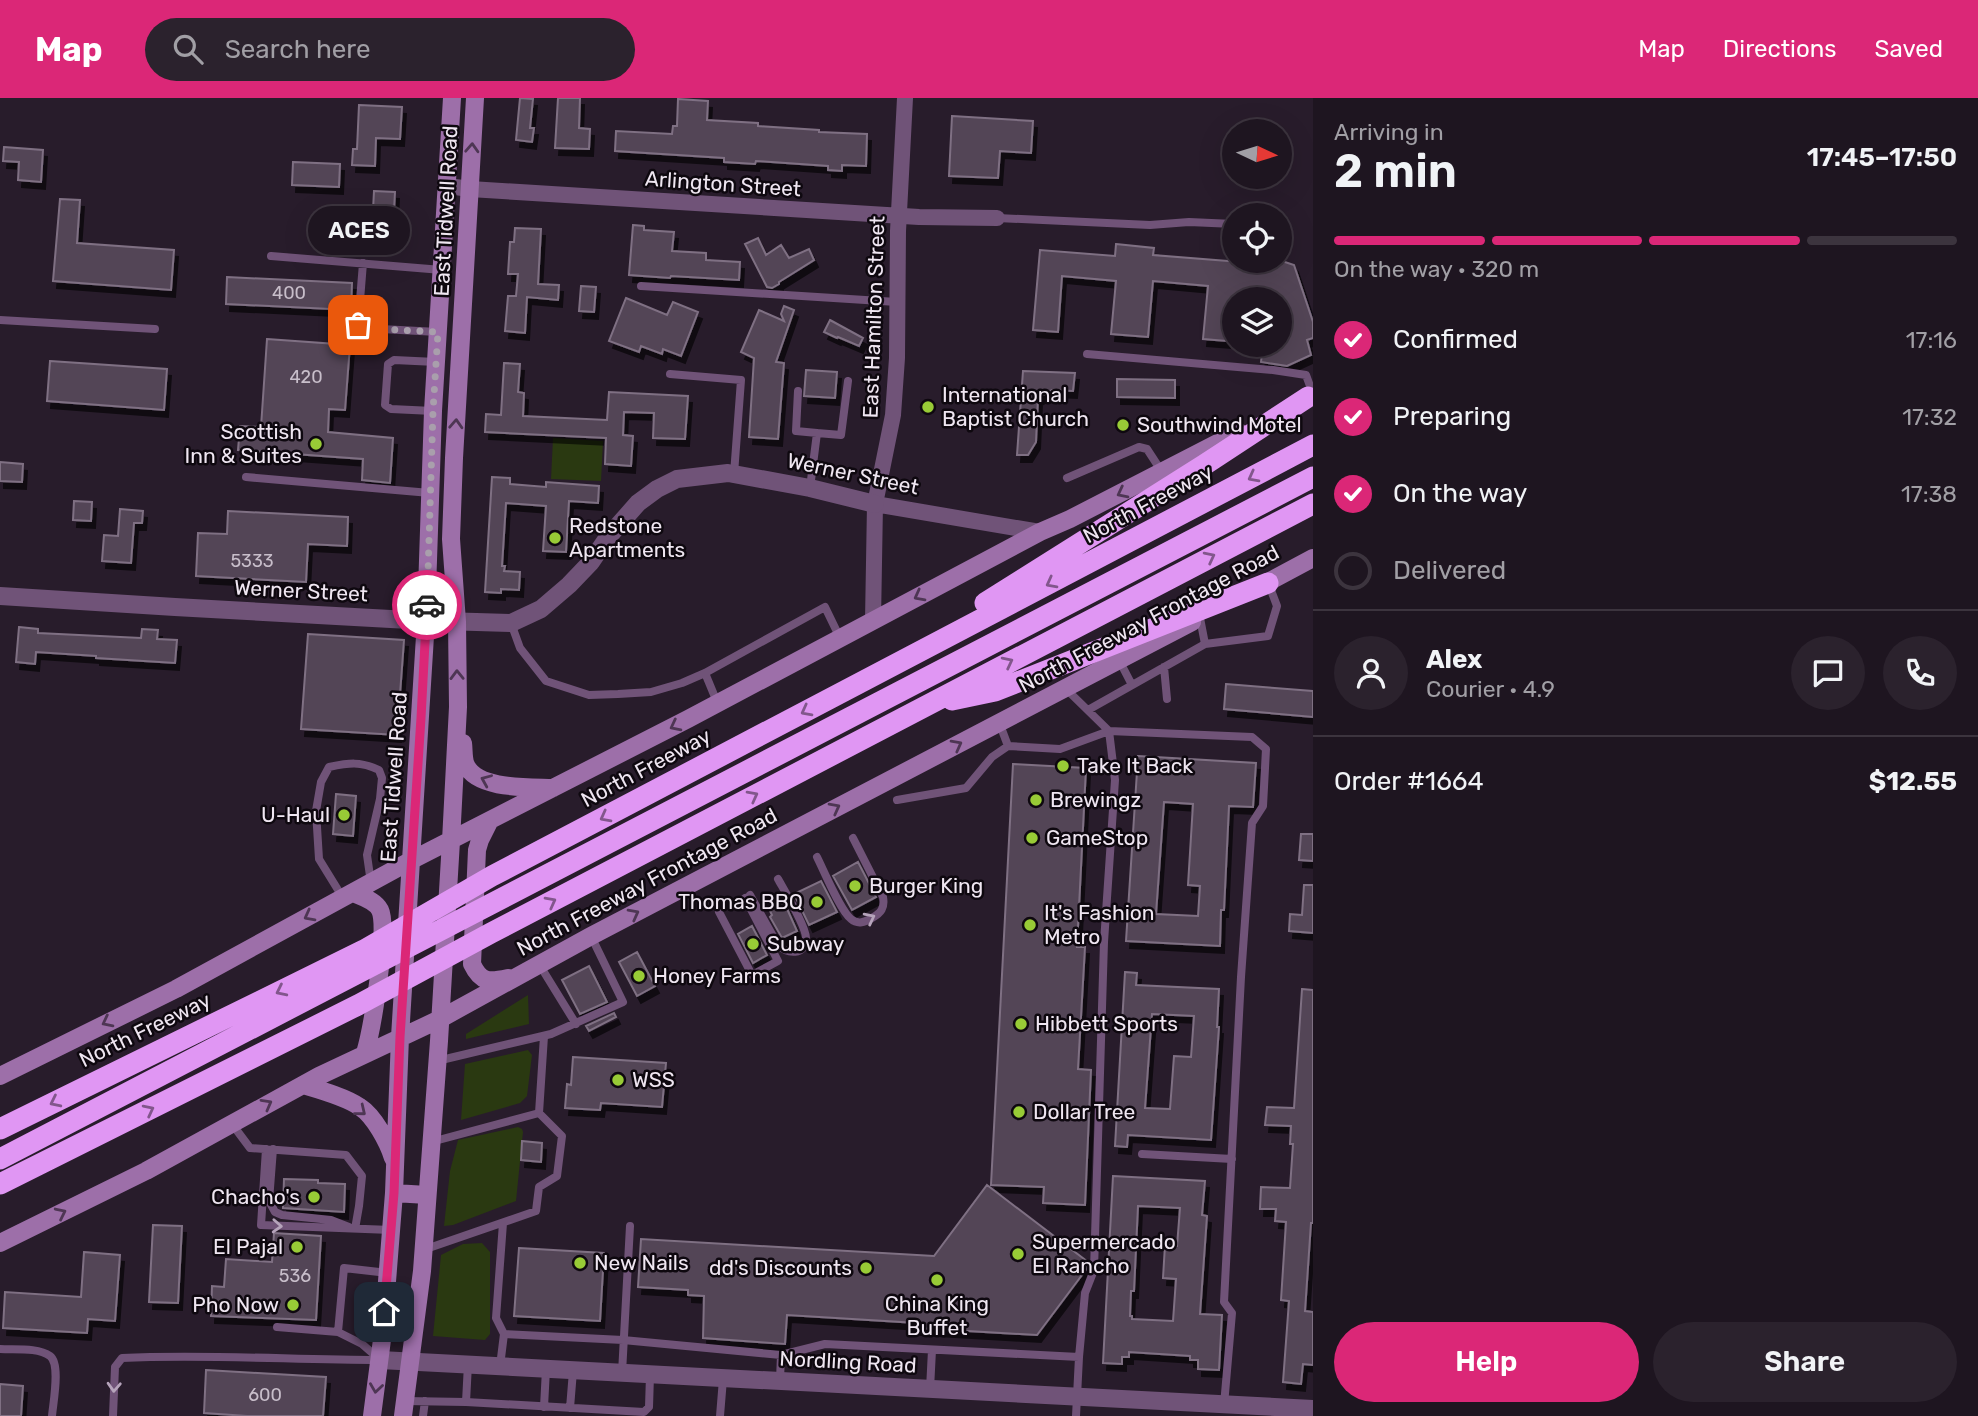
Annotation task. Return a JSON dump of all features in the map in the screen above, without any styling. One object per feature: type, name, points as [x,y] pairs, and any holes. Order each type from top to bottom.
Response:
[{"type":"highway","points":[[853,687],[1311,395]]},
{"type":"highway","name":"North Freeway","points":[[0,1129],[364,950],[492,876],[1313,445]]},
{"type":"highway","points":[[0,1159],[1313,477]]},
{"type":"highway","points":[[0,1184],[358,1005],[1313,504]]},
{"type":"highway","points":[[926,705],[995,691],[1268,583]]},
{"type":"main road","name":"East Tidwell Road","points":[[372,1416],[380,1360],[394,1193],[400,1037],[426,620],[433,411],[452,98]]},
{"type":"main road","name":"East Tidwell Road","points":[[404,1408],[424,1250],[451,841],[458,707],[457,622],[451,539],[475,98]]},
{"type":"main road","points":[[0,1076],[176,989],[412,860],[718,703],[1040,532],[1311,395]]},
{"type":"main road","points":[[431,456],[454,458]]},
{"type":"main road","name":"North Freeway Frontage Road","points":[[0,1243],[146,1171],[303,1084],[440,1019],[591,936],[1313,558]]},
{"type":"main road","points":[[458,707],[466,765],[474,775],[499,785],[552,788]]},
{"type":"main road","points":[[489,822],[477,850],[472,964],[484,980],[517,976]]},
{"type":"main road","points":[[348,895],[372,900],[380,909],[384,927],[372,1024],[365,1053]]},
{"type":"main road","points":[[303,1084],[360,1107],[388,1143],[395,1164]]},
{"type":"main road","points":[[394,1193],[427,1195]]},
{"type":"street","name":"East Hamilton Street","points":[[873,621],[875,504],[892,415],[897,358],[899,216],[905,98]]},
{"type":"street","name":"Arlington Street","points":[[448,186],[899,216],[997,218]]},
{"type":"street","name":"Werner Street","points":[[0,596],[511,623],[541,609],[569,585],[638,503],[677,479],[706,474],[734,474],[810,488],[875,504],[1040,532]]},
{"type":"street","name":"Nordling Road","points":[[380,1360],[1313,1409]]},
{"type":"lane","points":[[997,218],[1150,225],[1189,222],[1222,223]]},
{"type":"lane","points":[[271,256],[442,270]]},
{"type":"lane","points":[[363,263],[358,325],[362,328],[438,332]]},
{"type":"lane","points":[[641,286],[897,302]]},
{"type":"lane","points":[[0,320],[155,329]]},
{"type":"lane","points":[[1087,354],[1306,375],[1311,395]]},
{"type":"lane","points":[[433,411],[391,409],[385,405],[388,364],[394,360],[436,362]]},
{"type":"lane","points":[[670,374],[741,380],[734,474]]},
{"type":"lane","points":[[798,391],[796,431],[841,435],[848,381]]},
{"type":"lane","points":[[810,488],[817,433]]},
{"type":"lane","points":[[1067,478],[1139,447],[1147,449],[1162,472]]},
{"type":"lane","points":[[246,477],[430,493]]},
{"type":"lane","points":[[1088,710],[1205,644],[1268,636],[1277,606],[1268,583]]},
{"type":"lane","points":[[511,623],[520,648],[546,681],[589,695],[651,692],[682,683],[825,607],[840,638]]},
{"type":"lane","points":[[1200,618],[1205,644]]},
{"type":"lane","points":[[1119,660],[1132,685]]},
{"type":"lane","points":[[1164,667],[1167,699]]},
{"type":"lane","points":[[705,673],[718,703]]},
{"type":"lane","points":[[1065,688],[1109,731],[1115,779],[1104,942],[1094,1270],[1085,1293],[1076,1416]]},
{"type":"lane","points":[[999,722],[1008,746]]},
{"type":"lane","points":[[897,800],[966,788],[992,757],[1008,746],[1060,749],[1109,731],[1252,737],[1266,749],[1263,806],[1252,823],[1224,1302],[1231,1313],[1224,1405]]},
{"type":"lane","points":[[348,895],[319,859],[316,811],[321,782],[329,767],[351,763],[367,764],[379,770],[383,778],[367,855],[371,883]]},
{"type":"lane","points":[[817,857],[850,919],[859,923],[866,922],[880,914],[884,906],[883,897],[853,838]]},
{"type":"lane","points":[[719,912],[752,975],[778,961],[748,896],[785,952],[795,953],[803,949],[807,939],[804,929],[778,879]]},
{"type":"lane","points":[[437,1061],[544,1036],[623,1002],[591,936]]},
{"type":"lane","points":[[539,964],[576,1024]]},
{"type":"lane","points":[[424,1250],[536,1211],[539,1187],[557,1176],[562,1136],[539,1113],[544,1036]]},
{"type":"lane","points":[[431,1142],[539,1113]]},
{"type":"lane","points":[[232,1124],[250,1148],[346,1155],[362,1176],[355,1229]]},
{"type":"lane","points":[[269,1149],[261,1225],[391,1230]]},
{"type":"lane","points":[[269,1149],[269,1201],[275,1212],[331,1220],[355,1229]]},
{"type":"lane","points":[[1142,1154],[1231,1159]]},
{"type":"lane","points":[[500,1366],[504,1334],[496,1318],[503,1223]]},
{"type":"lane","points":[[622,1373],[630,1226]]},
{"type":"lane","points":[[338,1332],[344,1268],[388,1272]]},
{"type":"lane","points":[[277,1327],[338,1332],[362,1343],[380,1360]]},
{"type":"lane","points":[[504,1334],[623,1340],[781,1355],[825,1344],[1079,1357]]},
{"type":"lane","points":[[0,1349],[41,1352],[54,1361],[56,1373],[52,1416]]},
{"type":"lane","points":[[930,1389],[932,1350]]},
{"type":"lane","points":[[780,1382],[781,1355]]},
{"type":"lane","points":[[113,1416],[115,1367],[122,1358],[169,1356],[380,1360]]},
{"type":"lane","points":[[466,1402],[468,1364]]},
{"type":"lane","points":[[544,1406],[546,1369]]},
{"type":"lane","points":[[570,1408],[573,1371]]},
{"type":"lane","points":[[404,1408],[425,1401],[644,1412],[649,1407],[650,1375]]},
{"type":"lane","points":[[720,1416],[723,1379]]},
{"type":"lane","points":[[423,1416],[425,1401]]},
{"type":"green space","points":[[553,438],[603,441],[601,481],[551,479]]},
{"type":"green space","points":[[528,995],[529,1024],[466,1039],[466,1034]]},
{"type":"green space","points":[[528,1050],[532,1055],[527,1096],[520,1103],[461,1120],[465,1064]]},
{"type":"green space","points":[[518,1127],[523,1132],[516,1201],[444,1226],[450,1171],[458,1140]]},
{"type":"green space","points":[[482,1243],[490,1252],[490,1334],[485,1340],[433,1336],[441,1255],[463,1244]]},
{"type":"building","points":[[520,98],[533,99],[530,128],[534,128],[532,142],[516,140]]},
{"type":"building","points":[[558,98],[580,98],[579,128],[590,129],[589,149],[555,148]]},
{"type":"building","points":[[678,99],[708,101],[707,120],[758,123],[758,126],[819,132],[867,134],[866,166],[842,165],[842,171],[828,170],[828,166],[756,161],[755,164],[724,162],[724,158],[615,151],[616,131],[672,134],[673,126],[677,126]]},
{"type":"building","points":[[359,105],[402,107],[400,139],[376,138],[375,166],[352,165],[353,149],[357,149]]},
{"type":"building","points":[[952,116],[1033,121],[1031,153],[1000,151],[998,178],[949,176]]},
{"type":"building","points":[[4,147],[43,150],[41,182],[18,180],[19,162],[3,161]]},
{"type":"building","points":[[293,162],[340,164],[339,187],[292,185]]},
{"type":"building","points":[[374,191],[395,192],[393,230],[372,229]]},
{"type":"building","points":[[60,199],[80,200],[77,243],[174,250],[171,290],[53,281]]},
{"type":"building","points":[[633,225],[644,226],[644,230],[674,232],[672,251],[706,253],[706,260],[740,262],[739,280],[629,275]]},
{"type":"building","points":[[515,228],[541,229],[538,284],[559,285],[558,300],[527,297],[525,333],[505,331],[508,296],[516,296],[518,274],[508,274],[510,242],[514,242]]},
{"type":"building","points":[[758,238],[766,255],[781,245],[789,258],[809,249],[814,260],[779,284],[772,288],[767,287],[745,244]]},
{"type":"building","points":[[1116,244],[1154,248],[1153,255],[1222,261],[1222,273],[1292,273],[1292,264],[1294,265],[1313,322],[1313,338],[1307,340],[1311,355],[1287,366],[1261,362],[1262,357],[1292,357],[1292,287],[1222,287],[1222,341],[1203,339],[1208,286],[1153,281],[1148,337],[1111,334],[1116,281],[1062,276],[1058,332],[1033,330],[1040,250],[1115,256]]},
{"type":"building","points":[[227,277],[352,283],[351,310],[226,304]]},
{"type":"building","points":[[581,286],[596,287],[594,312],[579,311]]},
{"type":"building","points":[[626,298],[667,315],[673,302],[698,312],[681,356],[663,349],[662,354],[641,346],[639,352],[609,341]]},
{"type":"building","points":[[784,306],[794,310],[776,362],[784,363],[778,439],[749,437],[754,358],[741,352],[759,310],[784,321],[781,314]]},
{"type":"building","points":[[830,320],[863,338],[859,346],[824,332]]},
{"type":"building","points":[[267,339],[350,345],[345,410],[329,409],[328,432],[393,438],[390,483],[362,480],[363,459],[238,450],[240,426],[261,427]]},
{"type":"building","points":[[50,361],[167,369],[164,410],[47,401]]},
{"type":"building","points":[[504,363],[520,364],[518,392],[524,393],[523,416],[607,420],[609,392],[688,396],[685,439],[653,438],[654,413],[624,412],[623,435],[633,436],[631,466],[605,464],[606,438],[485,432],[486,414],[501,415]]},
{"type":"building","points":[[806,370],[837,372],[835,398],[804,396]]},
{"type":"building","points":[[1023,371],[1075,373],[1073,391],[1052,390],[1038,398],[1036,442],[1028,455],[1017,455]]},
{"type":"building","points":[[1117,379],[1175,380],[1175,398],[1117,397]]},
{"type":"building","points":[[0,462],[23,464],[22,482],[0,481]]},
{"type":"building","name":"Redstone Apartments","points":[[492,477],[510,478],[510,484],[546,487],[546,482],[599,486],[598,503],[569,501],[566,552],[543,551],[546,506],[506,503],[502,566],[505,566],[504,571],[520,572],[519,590],[501,589],[501,593],[485,592]]},
{"type":"building","points":[[74,501],[92,502],[91,521],[73,520]]},
{"type":"building","points":[[120,509],[143,511],[142,523],[134,523],[131,563],[102,561],[104,535],[118,536]]},
{"type":"building","points":[[228,511],[348,517],[347,546],[308,544],[306,582],[196,576],[198,533],[227,534]]},
{"type":"building","points":[[19,627],[38,629],[38,633],[141,638],[142,629],[158,630],[157,639],[177,640],[175,663],[36,652],[35,664],[16,662]]},
{"type":"building","points":[[308,634],[404,640],[397,735],[301,729]]},
{"type":"building","points":[[1226,684],[1313,691],[1313,717],[1224,709]]},
{"type":"building","points":[[1138,756],[1256,763],[1253,807],[1229,806],[1220,946],[1126,941]],"holes":[[[1164,802],[1193,804],[1188,885],[1200,886],[1198,916],[1156,914]]]},
{"type":"building","points":[[1013,764],[1086,768],[1077,947],[1085,947],[1078,1069],[1091,1070],[1085,1205],[1043,1203],[1044,1187],[991,1185]]},
{"type":"building","name":"U-Haul","points":[[336,794],[356,796],[353,836],[333,834]]},
{"type":"building","points":[[1301,834],[1313,834],[1313,861],[1299,860]]},
{"type":"building","name":"Burger King","points":[[858,862],[876,897],[852,910],[833,876]]},
{"type":"building","name":"Thomas BBQ","points":[[821,881],[837,912],[809,925],[795,896]]},
{"type":"building","points":[[1304,885],[1313,885],[1313,933],[1289,931],[1290,914],[1302,915]]},
{"type":"building","points":[[784,902],[797,931],[782,938],[770,917],[772,915],[769,909]]},
{"type":"building","name":"Subway","points":[[752,926],[767,955],[753,963],[738,934]]},
{"type":"building","name":"Honey Farms","points":[[637,952],[655,986],[637,996],[619,962]]},
{"type":"building","points":[[589,966],[607,1002],[580,1014],[562,980]]},
{"type":"building","points":[[1125,972],[1137,973],[1136,985],[1219,989],[1211,1140],[1128,1135],[1127,1147],[1115,1146]],"holes":[[[1152,1014],[1194,1016],[1191,1057],[1174,1056],[1170,1109],[1145,1108]]]},
{"type":"building","points":[[1302,989],[1313,990],[1313,1223],[1305,1311],[1313,1312],[1313,1365],[1303,1364],[1301,1384],[1283,1382],[1289,1301],[1281,1300],[1286,1222],[1275,1221],[1276,1209],[1260,1209],[1261,1187],[1290,1188],[1293,1144],[1290,1144],[1291,1126],[1265,1125],[1267,1107],[1294,1108]]},
{"type":"building","points":[[614,1013],[616,1017],[589,1031],[586,1026]]},
{"type":"building","name":"WSS","points":[[573,1057],[666,1063],[662,1107],[601,1103],[600,1110],[565,1108],[567,1084],[571,1085]]},
{"type":"building","points":[[522,1141],[542,1143],[541,1162],[521,1160]]},
{"type":"building","points":[[1113,1176],[1205,1181],[1202,1215],[1207,1216],[1200,1314],[1222,1315],[1219,1370],[1198,1369],[1198,1360],[1190,1360],[1190,1356],[1129,1352],[1129,1357],[1122,1357],[1122,1364],[1103,1363]],"holes":[[[1138,1206],[1180,1208],[1177,1246],[1165,1245],[1163,1278],[1176,1279],[1173,1321],[1132,1319],[1131,1291],[1134,1291]]]},
{"type":"building","name":"Chacho's","points":[[284,1179],[345,1184],[344,1212],[283,1208]]},
{"type":"building","points":[[987,1185],[1088,1262],[1088,1267],[1037,1335],[917,1328],[917,1323],[787,1315],[785,1344],[703,1338],[704,1296],[688,1295],[688,1290],[638,1287],[641,1239],[934,1256]]},
{"type":"building","points":[[153,1225],[182,1226],[178,1303],[149,1302]]},
{"type":"building","points":[[274,1233],[321,1236],[316,1320],[211,1316],[212,1286],[224,1287],[226,1259],[272,1262]]},
{"type":"building","points":[[519,1248],[604,1253],[600,1321],[514,1316]]},
{"type":"building","points":[[84,1252],[120,1255],[115,1321],[88,1319],[87,1333],[3,1328],[5,1292],[81,1297]]},
{"type":"building","points":[[206,1370],[326,1377],[323,1416],[204,1413]]},
{"type":"building","points":[[0,1384],[23,1386],[21,1416],[0,1416]]},
{"type":"way so far","points":[[358,325],[362,328],[438,332],[427,605]]},
{"type":"place","name":"ACES","points":[[358,325]]},
{"type":"place","name":"International Baptist Church","points":[[928,407]]},
{"type":"place","name":"Southwind Motel","points":[[1123,425]]},
{"type":"place","name":"Scottish Inn & Suites","points":[[316,444]]},
{"type":"place","name":"Redstone Apartments","points":[[555,538]]},
{"type":"place","name":"Take It Back","points":[[1063,766]]},
{"type":"place","name":"Brewingz","points":[[1036,800]]},
{"type":"place","name":"U-Haul","points":[[344,815]]},
{"type":"place","name":"GameStop","points":[[1032,838]]},
{"type":"place","name":"Burger King","points":[[855,886]]},
{"type":"place","name":"Thomas BBQ","points":[[817,902]]},
{"type":"place","name":"It's Fashion Metro","points":[[1030,925]]},
{"type":"place","name":"Subway","points":[[753,944]]},
{"type":"place","name":"Honey Farms","points":[[639,976]]},
{"type":"place","name":"Hibbett Sports","points":[[1021,1024]]},
{"type":"place","name":"WSS","points":[[618,1080]]},
{"type":"place","name":"Dollar Tree","points":[[1019,1112]]},
{"type":"place","name":"Chacho's","points":[[314,1197]]},
{"type":"place","name":"El Pajal","points":[[297,1247]]},
{"type":"place","name":"Supermercado El Rancho","points":[[1018,1254]]},
{"type":"place","name":"New Nails","points":[[580,1263]]},
{"type":"place","name":"dd's Discounts","points":[[866,1268]]},
{"type":"place","name":"China King Buffet","points":[[937,1280]]},
{"type":"place","name":"Pho Now","points":[[293,1305]]},
{"type":"route","points":[[384,1312],[394,1193],[400,1037],[427,605]]}]
